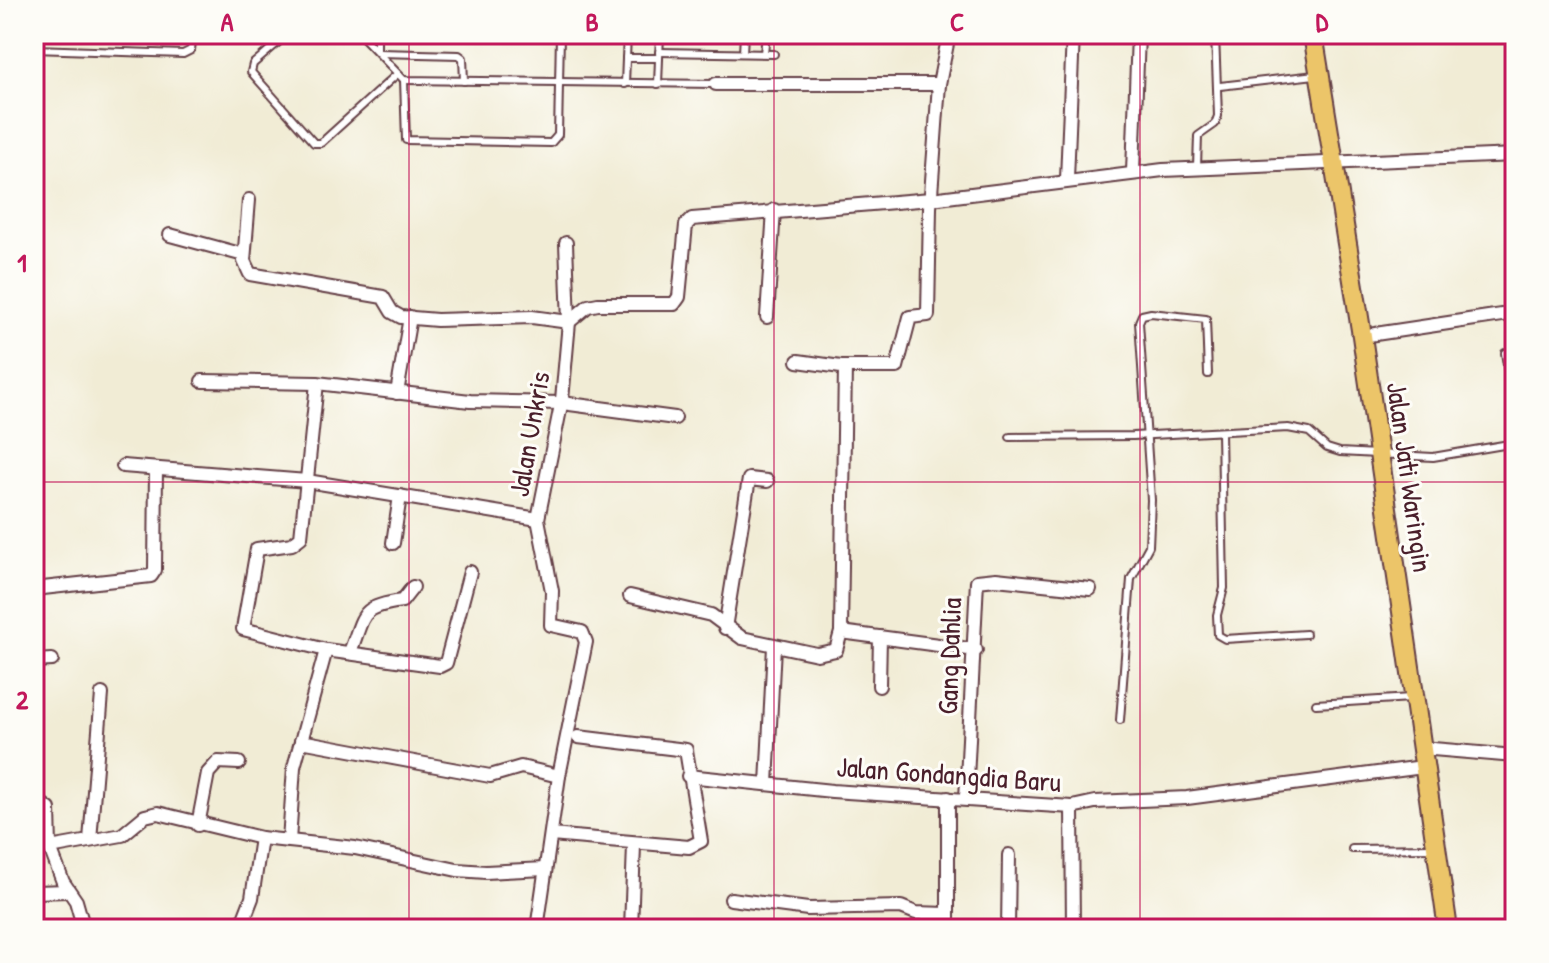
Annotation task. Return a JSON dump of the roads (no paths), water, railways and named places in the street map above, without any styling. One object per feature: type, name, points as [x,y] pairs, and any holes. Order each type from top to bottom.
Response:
[{"type":"main road","name":"Jalan Jati Waringin","points":[[1313,34],[1362,336],[1448,929]]},
{"type":"street","points":[[798,361],[845,367],[897,367],[907,321],[910,317],[928,315],[931,199],[939,84],[949,34]]},
{"type":"street","points":[[1067,179],[1073,34]]},
{"type":"street","points":[[1133,172],[1138,34]]},
{"type":"street","points":[[716,84],[939,84]]},
{"type":"street","points":[[249,200],[244,255],[250,274],[383,297],[396,315],[532,317],[569,322],[588,306],[598,304],[674,304],[679,297],[688,221],[774,210],[931,199],[1133,172],[1514,155]]},
{"type":"street","points":[[767,317],[774,210]]},
{"type":"street","points":[[170,235],[244,255]]},
{"type":"street","name":"Jalan Unkris","points":[[537,929],[559,776],[586,636],[582,632],[551,625],[552,591],[538,519],[562,403],[569,322],[566,243]]},
{"type":"street","points":[[1362,336],[1515,313]]},
{"type":"street","points":[[397,393],[410,317]]},
{"type":"street","points":[[630,596],[702,612],[742,638],[774,646],[829,653],[838,646],[841,632],[845,367]]},
{"type":"street","points":[[202,381],[317,383],[470,401],[562,403],[675,418]]},
{"type":"street","points":[[317,383],[301,537],[292,544],[257,549],[242,625],[247,632],[326,650],[430,666],[446,663],[470,572]]},
{"type":"street","points":[[123,466],[307,481],[538,519]]},
{"type":"street","points":[[34,589],[151,576],[155,570],[156,469]]},
{"type":"street","points":[[725,628],[749,479],[767,481]]},
{"type":"street","points":[[393,543],[400,496]]},
{"type":"street","name":"Gang Dahlia","points":[[966,799],[976,650],[977,581],[996,579],[1090,589]]},
{"type":"street","points":[[350,652],[366,612],[376,605],[402,601],[413,587]]},
{"type":"street","points":[[841,632],[976,650]]},
{"type":"street","points":[[879,686],[880,637]]},
{"type":"street","points":[[767,784],[774,646]]},
{"type":"street","points":[[289,841],[294,767],[326,650]]},
{"type":"street","points":[[34,661],[52,660]]},
{"type":"street","points":[[90,840],[102,694]]},
{"type":"street","points":[[551,835],[634,845],[689,847],[701,841],[686,750],[578,737]]},
{"type":"street","points":[[301,741],[490,776],[521,767],[559,776]]},
{"type":"street","points":[[1421,748],[1515,756]]},
{"type":"street","points":[[198,825],[208,773],[218,762],[239,763]]},
{"type":"street","name":"Jalan Gondangdia Baru","points":[[688,776],[1072,807],[1095,802],[1187,798],[1423,767]]},
{"type":"street","points":[[34,798],[49,809],[50,848],[68,891],[76,901],[84,929]]},
{"type":"street","points":[[948,798],[948,929]]},
{"type":"street","points":[[1060,929],[1076,928],[1072,807]]},
{"type":"street","points":[[50,848],[122,835],[151,814],[173,816],[198,825],[261,838],[355,848],[457,870],[545,869]]},
{"type":"street","points":[[240,929],[252,898],[261,838]]},
{"type":"street","points":[[631,929],[634,845]]},
{"type":"street","points":[[1008,929],[1009,855]]},
{"type":"street","points":[[34,892],[68,891]]},
{"type":"street","points":[[731,899],[808,909],[901,907],[916,913],[947,914]]},
{"type":"lane","points":[[34,49],[183,54],[191,50],[193,34]]},
{"type":"lane","points":[[288,34],[253,64],[251,72],[314,143],[321,143],[396,75]]},
{"type":"lane","points":[[360,34],[404,80],[716,84]]},
{"type":"lane","points":[[377,34],[378,52]]},
{"type":"lane","points":[[404,80],[403,137],[410,141],[555,141],[560,34]]},
{"type":"lane","points":[[625,84],[627,34]]},
{"type":"lane","points":[[658,84],[660,34]]},
{"type":"lane","points":[[743,53],[744,34]]},
{"type":"lane","points":[[764,53],[766,34]]},
{"type":"lane","points":[[1197,167],[1198,136],[1217,120],[1220,86],[1215,34]]},
{"type":"lane","points":[[378,52],[459,55],[463,58],[464,81]]},
{"type":"lane","points":[[626,58],[774,54]]},
{"type":"lane","points":[[1220,86],[1320,74]]},
{"type":"lane","points":[[1514,155],[1515,230]]},
{"type":"lane","points":[[1120,720],[1131,579],[1149,546],[1139,322],[1142,315],[1151,313],[1206,319],[1208,374]]},
{"type":"lane","points":[[1505,353],[1515,414]]},
{"type":"lane","points":[[1010,437],[1303,430],[1332,451],[1433,457],[1515,443]]},
{"type":"lane","points":[[1221,432],[1224,588],[1217,615],[1218,635],[1225,639],[1306,634]]},
{"type":"lane","points":[[1316,704],[1415,698]]},
{"type":"lane","points":[[1352,849],[1434,848]]}]
